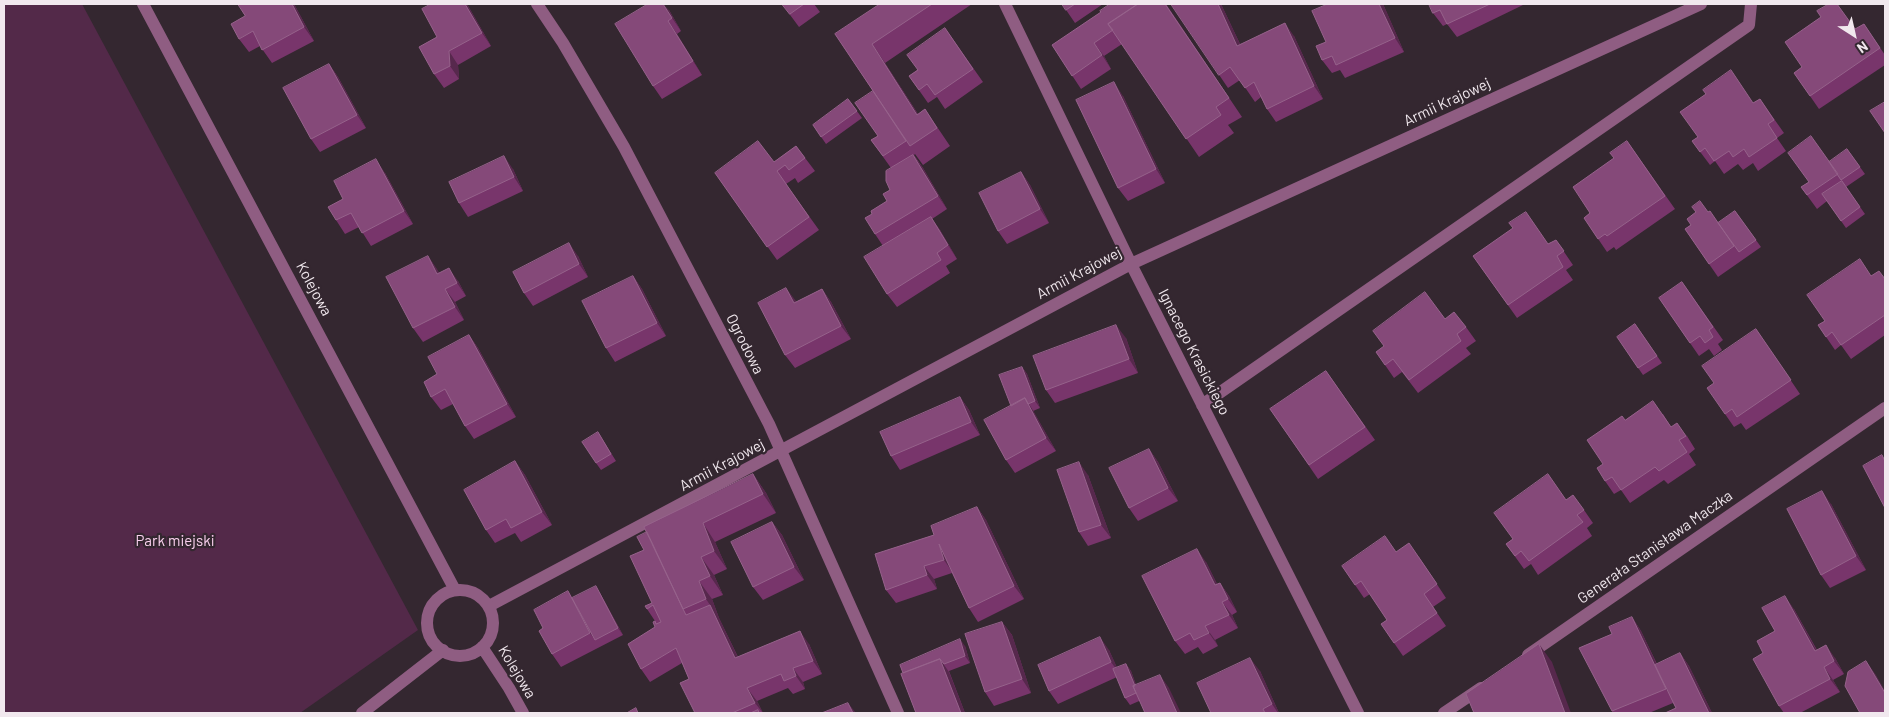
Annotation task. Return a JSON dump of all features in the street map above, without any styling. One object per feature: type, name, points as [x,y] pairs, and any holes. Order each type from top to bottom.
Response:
[{"type":"street","name":"Kolejowa","points":[[143,4],[455,590]]},
{"type":"street","name":"Ogrodowa","points":[[537,4],[563,43],[624,147],[769,424],[898,713]]},
{"type":"street","name":"Ignacego Krasickiego","points":[[1005,4],[1131,264],[1358,713]]},
{"type":"street","name":"Armii Krajowej","points":[[489,606],[1131,264],[1701,4]]},
{"type":"street","points":[[1202,405],[1749,25],[1751,4]]},
{"type":"street","name":"Generała Stanisława Maczka","points":[[1518,662],[1885,408]]},
{"type":"street","points":[[455,590],[471,591],[489,606],[493,616],[493,628],[489,638],[482,647],[473,653],[463,655],[452,654],[442,650],[431,638],[427,621],[429,610],[435,601],[444,594],[455,590]]},
{"type":"street","name":"Kolejowa","points":[[482,647],[523,713]]},
{"type":"street","points":[[362,713],[442,650]]},
{"type":"street","points":[[1444,713],[1493,679]]},
{"type":"green space","name":"Park miejski","points":[[4,4],[82,4],[418,630],[300,713],[4,713]]},
{"type":"building","points":[[238,4],[292,4],[304,27],[262,50],[253,31],[239,39],[231,24],[245,16]]},
{"type":"building","points":[[431,4],[465,4],[482,33],[449,51],[450,66],[434,74],[419,47],[437,37],[422,9]]},
{"type":"building","points":[[648,4],[663,4],[672,18],[668,21],[693,61],[653,86],[615,24]]},
{"type":"building","points":[[782,4],[804,4],[790,14]]},
{"type":"building","points":[[880,4],[932,4],[872,44],[917,115],[925,109],[937,128],[910,146],[835,34]]},
{"type":"building","points":[[1062,4],[1075,4],[1066,10]]},
{"type":"building","points":[[1110,4],[1138,4],[1108,24],[1113,30],[1094,43],[1102,55],[1072,76],[1052,45]]},
{"type":"building","points":[[1138,4],[1165,4],[1229,98],[1216,107],[1221,115],[1186,139],[1108,24]]},
{"type":"building","points":[[1171,4],[1218,4],[1237,46],[1285,23],[1314,86],[1267,109],[1254,82],[1245,88],[1230,67],[1219,75]]},
{"type":"building","points":[[1328,4],[1379,4],[1395,38],[1336,65],[1332,56],[1322,60],[1316,46],[1326,42],[1312,11]]},
{"type":"building","points":[[1429,4],[1490,4],[1447,24],[1440,10],[1433,13]]},
{"type":"building","points":[[1829,4],[1837,4],[1855,29],[1864,24],[1880,48],[1810,96],[1794,73],[1802,67],[1785,42],[1821,17],[1817,11]]},
{"type":"building","points":[[945,28],[973,69],[935,95],[927,84],[919,90],[909,76],[918,70],[907,55]]},
{"type":"building","points":[[329,64],[357,115],[311,139],[283,88]]},
{"type":"building","points":[[1731,70],[1753,103],[1760,99],[1774,120],[1768,124],[1777,138],[1749,157],[1744,149],[1733,157],[1729,151],[1714,161],[1705,148],[1700,152],[1692,141],[1698,137],[1680,112],[1706,94],[1703,90]]},
{"type":"building","points":[[1114,82],[1156,169],[1118,188],[1076,100]]},
{"type":"building","points":[[873,91],[906,141],[883,156],[871,140],[878,136],[855,103]]},
{"type":"building","points":[[848,99],[857,111],[821,137],[813,125]]},
{"type":"building","points":[[1885,102],[1885,133],[1870,111]]},
{"type":"building","points":[[1811,136],[1838,174],[1807,195],[1801,187],[1809,182],[1788,153]]},
{"type":"building","points":[[758,141],[774,162],[796,146],[805,158],[789,170],[785,165],[777,171],[809,217],[767,247],[715,173]]},
{"type":"building","points":[[1627,141],[1665,196],[1607,236],[1605,234],[1598,239],[1584,218],[1590,213],[1573,187],[1614,158],[1610,153]]},
{"type":"building","points":[[1847,149],[1860,167],[1841,180],[1829,162]]},
{"type":"building","points":[[913,155],[938,196],[875,234],[865,218],[872,214],[871,211],[887,201],[883,194],[890,190],[886,181],[886,171]]},
{"type":"building","points":[[504,156],[514,177],[459,203],[449,182]]},
{"type":"building","points":[[376,159],[404,211],[362,233],[351,213],[336,220],[328,207],[343,199],[334,181]]},
{"type":"building","points":[[1021,172],[1040,209],[998,231],[979,193]]},
{"type":"building","points":[[1842,181],[1860,207],[1841,221],[1822,194]]},
{"type":"building","points":[[1700,201],[1708,212],[1710,211],[1734,246],[1709,264],[1685,229],[1691,225],[1687,219],[1696,212],[1692,207]]},
{"type":"building","points":[[1735,211],[1756,240],[1739,252],[1718,223]]},
{"type":"building","points":[[1526,212],[1548,244],[1556,240],[1564,251],[1557,256],[1563,267],[1508,305],[1473,256],[1513,228],[1509,223]]},
{"type":"building","points":[[931,217],[948,245],[937,253],[941,260],[887,294],[864,257]]},
{"type":"building","points":[[569,243],[579,264],[524,293],[513,272]]},
{"type":"building","points":[[428,256],[437,274],[449,268],[457,283],[445,289],[455,307],[413,328],[386,277]]},
{"type":"building","points":[[1860,259],[1871,276],[1879,271],[1885,279],[1885,315],[1841,345],[1832,332],[1826,337],[1818,325],[1825,321],[1807,295]]},
{"type":"building","points":[[633,276],[657,323],[606,348],[582,301]]},
{"type":"building","points":[[1682,282],[1713,327],[1709,330],[1713,337],[1705,343],[1700,336],[1690,343],[1659,298]]},
{"type":"building","points":[[786,288],[794,303],[822,289],[841,326],[785,355],[758,303]]},
{"type":"building","points":[[1425,292],[1445,319],[1454,312],[1466,327],[1457,334],[1461,341],[1409,380],[1393,359],[1385,365],[1376,352],[1384,346],[1373,331]]},
{"type":"building","points":[[1635,324],[1657,356],[1638,368],[1617,337]]},
{"type":"building","points":[[1116,325],[1129,359],[1046,390],[1033,356]]},
{"type":"building","points":[[1756,329],[1791,380],[1737,417],[1732,409],[1725,414],[1707,388],[1714,383],[1702,366]]},
{"type":"building","points":[[469,335],[507,404],[465,426],[445,389],[431,397],[424,382],[437,374],[428,357]]},
{"type":"building","points":[[1022,367],[1035,401],[1028,404],[1025,398],[1011,406],[999,375]]},
{"type":"building","points":[[1326,371],[1365,427],[1309,465],[1270,409]]},
{"type":"building","points":[[960,397],[971,422],[891,456],[880,432]]},
{"type":"building","points":[[1025,398],[1046,438],[1006,460],[984,420]]},
{"type":"building","points":[[1653,401],[1671,427],[1677,423],[1686,436],[1679,440],[1687,452],[1659,471],[1655,467],[1621,490],[1612,477],[1605,481],[1597,468],[1603,464],[1587,440],[1622,416],[1625,420]]},
{"type":"building","points":[[598,432],[611,454],[596,463],[582,442]]},
{"type":"building","points":[[1149,449],[1168,488],[1129,508],[1109,468]]},
{"type":"building","points":[[1882,455],[1885,461],[1885,508],[1863,466]]},
{"type":"building","points":[[515,461],[542,512],[511,528],[506,519],[486,530],[464,490]]},
{"type":"building","points":[[1079,462],[1101,525],[1079,532],[1057,470]]},
{"type":"building","points":[[753,474],[763,494],[703,523],[714,551],[701,557],[710,576],[699,581],[706,599],[683,609],[644,527]]},
{"type":"building","points":[[1548,474],[1566,500],[1573,495],[1584,510],[1577,515],[1583,522],[1529,561],[1521,551],[1515,556],[1506,544],[1513,539],[1494,513]]},
{"type":"building","points":[[1822,491],[1856,556],[1821,575],[1787,509]]},
{"type":"building","points":[[977,507],[1014,586],[969,608],[939,544],[944,560],[924,566],[927,575],[886,590],[875,554],[934,535],[931,526]]},
{"type":"building","points":[[772,522],[794,567],[753,587],[731,542]]},
{"type":"building","points":[[647,532],[686,615],[710,605],[735,658],[800,631],[813,661],[793,668],[796,676],[784,681],[781,674],[747,688],[755,703],[732,713],[695,713],[680,683],[689,679],[676,648],[641,669],[628,644],[655,627],[653,622],[655,621],[656,624],[661,622],[653,605],[647,609],[645,606],[652,603],[630,556],[644,550],[637,537]]},
{"type":"building","points":[[1385,536],[1396,552],[1409,543],[1437,584],[1424,594],[1437,613],[1394,643],[1381,624],[1387,620],[1361,581],[1355,585],[1342,566]]},
{"type":"building","points":[[1197,549],[1215,585],[1220,583],[1228,599],[1222,602],[1229,615],[1205,626],[1209,633],[1194,640],[1190,633],[1175,641],[1142,576]]},
{"type":"building","points":[[596,586],[618,628],[595,640],[572,598]]},
{"type":"building","points":[[568,591],[590,633],[552,654],[539,631],[543,628],[534,610]]},
{"type":"building","points":[[1785,596],[1815,651],[1826,645],[1834,661],[1824,667],[1830,679],[1779,706],[1753,659],[1763,653],[1757,641],[1775,631],[1762,608]]},
{"type":"building","points":[[1632,617],[1666,689],[1612,711],[1579,648],[1612,634],[1609,627]]},
{"type":"building","points":[[1002,622],[1022,679],[985,692],[965,634]]},
{"type":"building","points":[[1100,637],[1111,662],[1049,691],[1038,665]]},
{"type":"building","points":[[960,639],[965,656],[944,664],[940,659],[903,673],[900,665]]},
{"type":"building","points":[[1539,644],[1565,713],[1474,713],[1466,694]]},
{"type":"building","points":[[1680,653],[1709,713],[1665,713],[1676,708],[1655,665]]},
{"type":"building","points":[[1250,658],[1272,704],[1263,709],[1265,713],[1211,713],[1197,683]]},
{"type":"building","points":[[940,659],[961,713],[916,713],[901,674]]},
{"type":"building","points":[[1866,661],[1885,693],[1885,713],[1860,713],[1845,686],[1848,672]]},
{"type":"building","points":[[1126,664],[1136,693],[1125,698],[1113,669]]},
{"type":"building","points":[[1160,675],[1177,713],[1145,713],[1133,686]]},
{"type":"building","points":[[848,703],[853,713],[822,713]]},
{"type":"building","points":[[636,708],[638,713],[627,713]]}]
